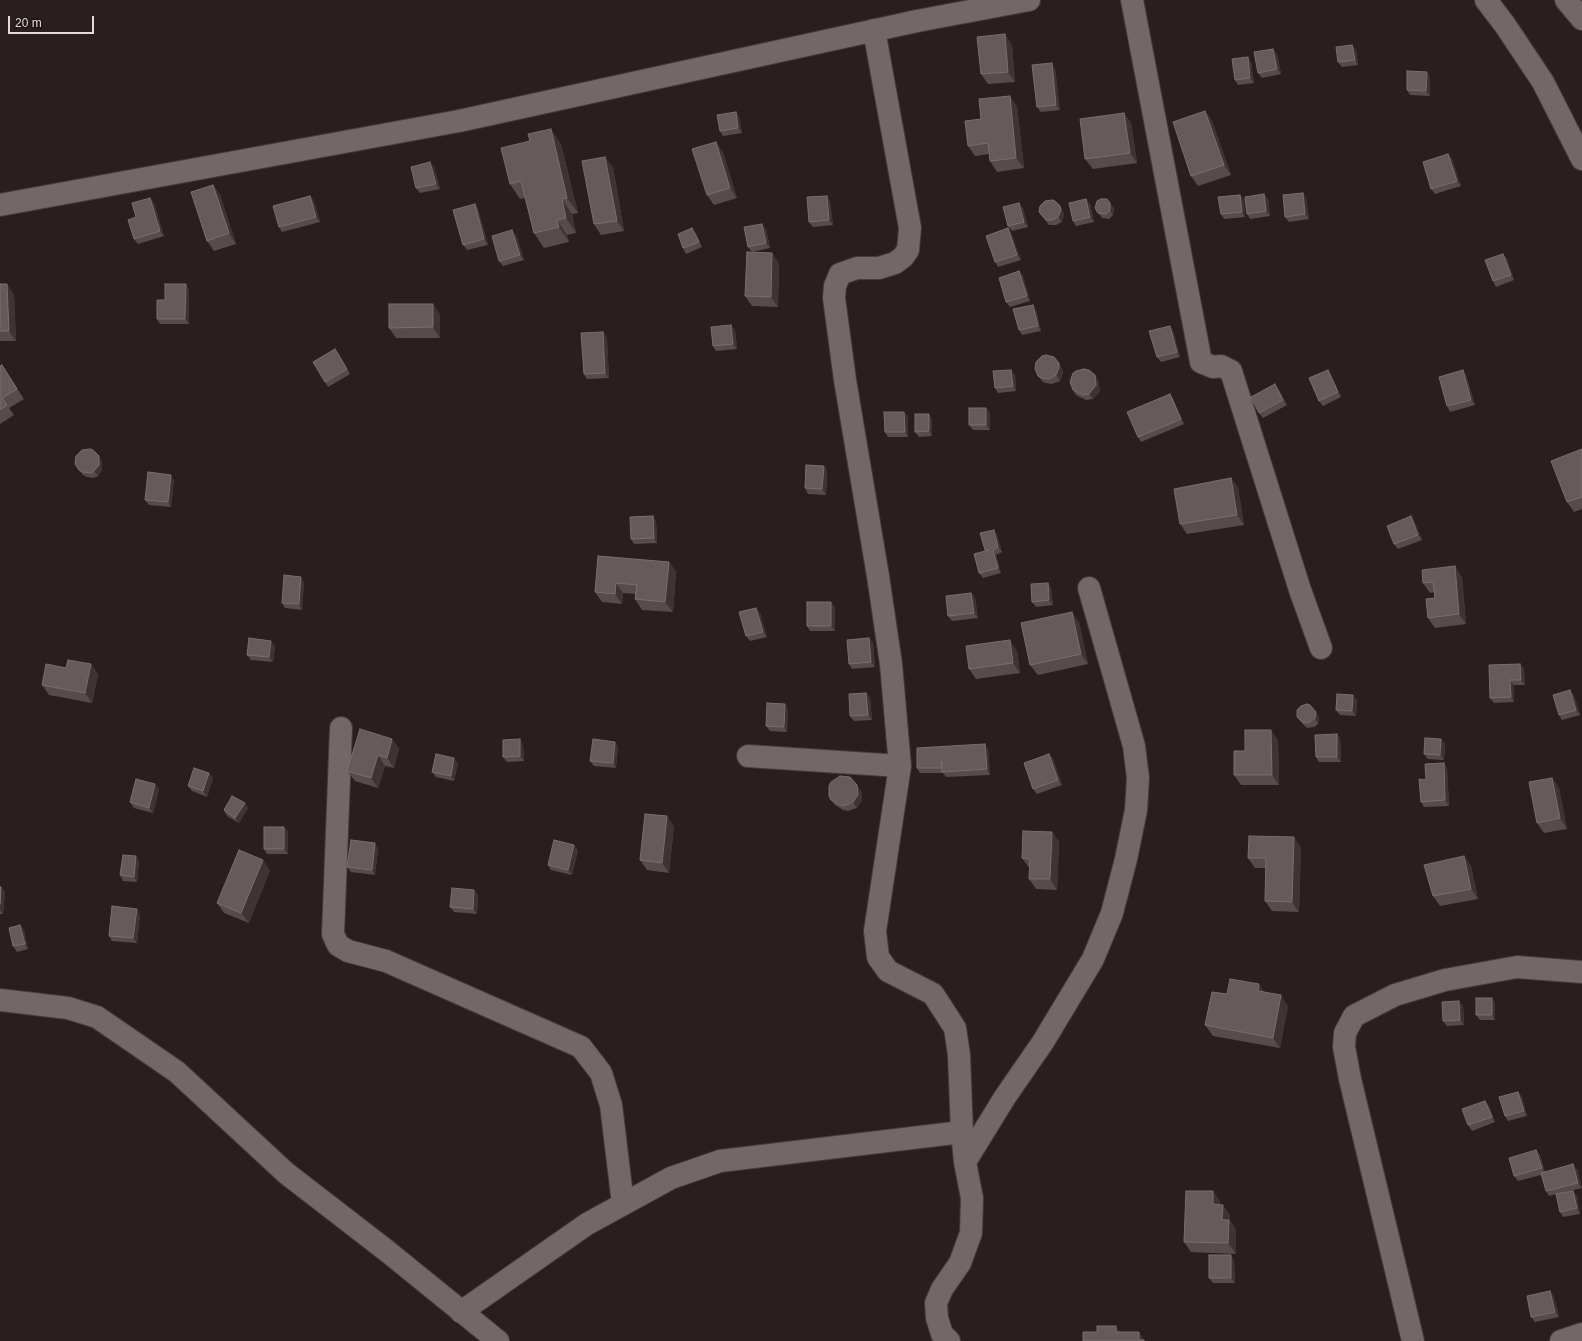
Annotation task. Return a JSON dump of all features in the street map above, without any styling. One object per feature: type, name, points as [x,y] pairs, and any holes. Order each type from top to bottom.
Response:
[{"type":"street","points":[[0,205],[459,121],[874,30],[1029,0]]},
{"type":"street","points":[[1132,0],[1201,362],[1212,367],[1221,366],[1231,371],[1300,590],[1321,648]]},
{"type":"street","points":[[1486,0],[1505,25],[1543,82],[1582,159]]},
{"type":"street","points":[[1566,0],[1582,19]]},
{"type":"street","points":[[874,30],[910,228],[908,250],[903,257],[894,263],[879,268],[857,268],[840,274],[835,286],[834,298],[845,380],[878,576],[891,664],[900,766],[875,931],[878,957],[888,971],[933,994],[955,1028],[960,1055],[962,1132],[965,1162],[972,1198],[971,1233],[960,1263],[942,1289],[936,1303],[937,1318],[942,1334],[948,1341]]},
{"type":"street","points":[[965,1162],[1005,1097],[1043,1042],[1092,959],[1112,913],[1126,859],[1136,810],[1138,778],[1134,746],[1089,588]]},
{"type":"street","points":[[342,728],[333,934],[338,945],[348,951],[386,961],[580,1048],[601,1073],[611,1105],[623,1204]]},
{"type":"street","points":[[748,756],[900,766]]},
{"type":"street","points":[[1413,1341],[1350,1078],[1344,1048],[1345,1033],[1354,1016],[1395,994],[1445,980],[1517,967],[1582,972]]},
{"type":"street","points":[[0,1000],[68,1008],[97,1017],[177,1072],[286,1173],[387,1251],[498,1341]]},
{"type":"street","points":[[461,1312],[587,1224],[671,1178],[720,1161],[962,1132]]},
{"type":"street","points":[[1561,1341],[1582,1334]]},
{"type":"building","points":[[1005,34],[1008,72],[981,74],[977,37]]},
{"type":"building","points":[[1352,45],[1355,60],[1338,62],[1336,47]]},
{"type":"building","points":[[1273,49],[1277,69],[1258,73],[1254,52]]},
{"type":"building","points":[[1248,57],[1250,78],[1235,80],[1232,59]]},
{"type":"building","points":[[1052,63],[1056,105],[1037,107],[1032,65]]},
{"type":"building","points":[[1407,71],[1427,72],[1426,91],[1407,90]]},
{"type":"building","points":[[1010,96],[1016,158],[990,161],[988,143],[968,146],[965,121],[981,119],[979,99]]},
{"type":"building","points":[[1205,111],[1224,165],[1191,176],[1173,122]]},
{"type":"building","points":[[736,112],[738,128],[720,131],[717,115]]},
{"type":"building","points":[[1124,113],[1130,153],[1085,159],[1080,119]]},
{"type":"building","points":[[551,129],[567,198],[562,199],[566,218],[557,220],[559,227],[534,233],[521,181],[510,184],[501,148],[530,141],[528,134]]},
{"type":"building","points":[[716,142],[730,188],[707,195],[692,149]]},
{"type":"building","points":[[1448,154],[1457,181],[1431,189],[1423,162]]},
{"type":"building","points":[[605,157],[617,221],[594,224],[582,161]]},
{"type":"building","points":[[430,162],[436,184],[416,188],[411,167]]},
{"type":"building","points":[[213,185],[229,233],[207,241],[191,192]]},
{"type":"building","points":[[1303,193],[1305,214],[1285,217],[1283,195]]},
{"type":"building","points":[[1264,194],[1266,211],[1247,214],[1245,197]]},
{"type":"building","points":[[1240,195],[1242,212],[1221,214],[1218,197]]},
{"type":"building","points":[[310,196],[316,217],[279,227],[273,206]]},
{"type":"building","points":[[827,196],[829,220],[809,222],[807,197]]},
{"type":"building","points":[[150,198],[160,231],[134,239],[128,220],[136,217],[132,203]]},
{"type":"building","points":[[1086,199],[1090,217],[1073,221],[1069,203]]},
{"type":"building","points":[[1107,199],[1110,203],[1110,210],[1106,214],[1098,213],[1095,208],[1097,201]]},
{"type":"building","points":[[1052,200],[1060,206],[1061,210],[1058,217],[1052,220],[1046,220],[1039,212],[1040,206],[1045,201]]},
{"type":"building","points":[[1019,203],[1024,222],[1008,226],[1003,207]]},
{"type":"building","points":[[475,204],[484,239],[463,245],[453,210]]},
{"type":"building","points":[[762,224],[766,243],[748,247],[744,227]]},
{"type":"building","points":[[692,228],[699,242],[683,248],[678,234]]},
{"type":"building","points":[[1008,228],[1017,255],[995,262],[986,236]]},
{"type":"building","points":[[512,230],[520,255],[499,261],[492,236]]},
{"type":"building","points":[[747,252],[772,253],[771,297],[745,296]]},
{"type":"building","points":[[1503,254],[1511,275],[1493,281],[1485,260]]},
{"type":"building","points":[[1019,271],[1027,296],[1006,302],[999,278]]},
{"type":"building","points":[[0,284],[7,284],[9,331],[0,331]]},
{"type":"building","points":[[165,284],[186,284],[185,319],[157,319],[157,300],[165,300]]},
{"type":"building","points":[[389,304],[433,304],[433,327],[389,328]]},
{"type":"building","points":[[1033,305],[1038,326],[1019,330],[1013,309]]},
{"type":"building","points":[[731,325],[733,344],[713,346],[711,327]]},
{"type":"building","points":[[1170,326],[1177,352],[1157,357],[1149,331]]},
{"type":"building","points":[[603,332],[605,373],[584,374],[581,333]]},
{"type":"building","points":[[335,349],[347,369],[325,382],[313,362]]},
{"type":"building","points":[[1046,355],[1054,357],[1059,363],[1059,368],[1056,375],[1049,379],[1038,376],[1035,369],[1036,362],[1042,356]]},
{"type":"building","points":[[2,365],[17,389],[2,398],[7,405],[0,410],[0,366]]},
{"type":"building","points":[[1084,369],[1089,370],[1095,375],[1096,385],[1089,394],[1083,395],[1073,390],[1070,382],[1073,373]]},
{"type":"building","points":[[1011,370],[1013,386],[995,388],[993,371]]},
{"type":"building","points":[[1328,370],[1338,392],[1319,401],[1309,378]]},
{"type":"building","points":[[1463,370],[1471,400],[1447,406],[1439,377]]},
{"type":"building","points":[[1275,384],[1283,400],[1259,413],[1251,397]]},
{"type":"building","points":[[1170,394],[1181,419],[1138,437],[1127,412]]},
{"type":"building","points":[[969,408],[986,408],[986,425],[969,425]]},
{"type":"building","points":[[884,412],[904,412],[905,432],[885,432]]},
{"type":"building","points":[[915,414],[929,414],[929,431],[915,432]]},
{"type":"building","points":[[90,449],[99,456],[99,465],[91,473],[83,472],[79,470],[75,464],[76,456],[82,450]]},
{"type":"building","points":[[1582,449],[1582,497],[1567,502],[1551,461]]},
{"type":"building","points":[[806,465],[824,466],[822,489],[805,488]]},
{"type":"building","points":[[148,472],[171,475],[168,502],[145,500]]},
{"type":"building","points":[[1231,478],[1237,515],[1180,524],[1174,489]]},
{"type":"building","points":[[653,516],[654,538],[631,539],[630,517]]},
{"type":"building","points":[[1411,516],[1418,535],[1394,544],[1387,526]]},
{"type":"building","points":[[994,530],[998,547],[993,550],[998,568],[979,573],[974,554],[989,550],[985,550],[980,533]]},
{"type":"building","points":[[598,556],[669,562],[665,602],[635,599],[637,585],[616,583],[615,594],[595,592]]},
{"type":"building","points":[[1455,566],[1459,614],[1428,618],[1426,599],[1435,598],[1433,582],[1423,583],[1422,570]]},
{"type":"building","points":[[284,575],[301,577],[299,604],[282,603]]},
{"type":"building","points":[[1048,583],[1049,600],[1032,602],[1031,584]]},
{"type":"building","points":[[971,593],[974,613],[948,616],[946,596]]},
{"type":"building","points":[[807,602],[831,602],[831,626],[807,626]]},
{"type":"building","points":[[756,608],[763,632],[746,636],[739,612]]},
{"type":"building","points":[[1072,612],[1081,654],[1030,665],[1021,623]]},
{"type":"building","points":[[249,638],[271,641],[269,657],[247,655]]},
{"type":"building","points":[[869,638],[871,662],[849,664],[847,640]]},
{"type":"building","points":[[1010,640],[1013,663],[969,669],[966,646]]},
{"type":"building","points":[[68,660],[91,664],[85,693],[42,685],[46,664],[66,668]]},
{"type":"building","points":[[1520,664],[1521,680],[1510,680],[1511,697],[1490,698],[1489,665]]},
{"type":"building","points":[[1570,690],[1576,710],[1559,715],[1553,695]]},
{"type":"building","points":[[866,693],[868,715],[850,716],[849,694]]},
{"type":"building","points":[[1337,694],[1353,695],[1352,711],[1336,710]]},
{"type":"building","points":[[767,703],[785,704],[784,727],[766,726]]},
{"type":"building","points":[[1307,704],[1310,705],[1316,712],[1315,718],[1310,722],[1304,723],[1297,717],[1297,710],[1301,706]]},
{"type":"building","points":[[360,729],[392,739],[387,758],[378,755],[371,778],[347,771]]},
{"type":"building","points":[[1245,730],[1271,730],[1272,775],[1234,775],[1234,751],[1245,751]]},
{"type":"building","points":[[1337,734],[1337,757],[1316,757],[1315,735]]},
{"type":"building","points":[[1425,738],[1441,739],[1440,755],[1424,754]]},
{"type":"building","points":[[520,739],[520,756],[503,757],[503,740]]},
{"type":"building","points":[[593,739],[615,742],[613,763],[590,761]]},
{"type":"building","points":[[985,744],[987,769],[942,772],[942,761],[941,768],[917,768],[917,748]]},
{"type":"building","points":[[436,754],[454,758],[451,776],[432,772]]},
{"type":"building","points":[[1049,754],[1058,780],[1033,789],[1024,763]]},
{"type":"building","points":[[1444,763],[1445,800],[1421,802],[1419,779],[1426,780],[1425,764]]},
{"type":"building","points":[[194,768],[209,773],[203,791],[188,786]]},
{"type":"building","points":[[840,776],[850,777],[857,785],[858,795],[853,802],[844,806],[831,800],[829,796],[829,786],[831,782]]},
{"type":"building","points":[[1552,778],[1560,818],[1537,823],[1529,782]]},
{"type":"building","points":[[136,779],[155,784],[149,808],[130,802]]},
{"type":"building","points":[[232,796],[245,803],[235,818],[224,810]]},
{"type":"building","points":[[645,814],[667,816],[662,863],[640,860]]},
{"type":"building","points":[[264,827],[284,827],[284,849],[264,849]]},
{"type":"building","points":[[1023,831],[1052,832],[1050,879],[1029,879],[1030,859],[1022,858]]},
{"type":"building","points":[[1249,836],[1294,837],[1292,902],[1265,901],[1266,858],[1248,858]]},
{"type":"building","points":[[351,840],[375,843],[372,870],[347,867]]},
{"type":"building","points":[[554,840],[574,845],[568,870],[548,865]]},
{"type":"building","points":[[239,850],[263,860],[241,913],[217,903]]},
{"type":"building","points":[[123,855],[136,856],[134,877],[120,875]]},
{"type":"building","points":[[1464,856],[1471,889],[1433,896],[1424,865]]},
{"type":"building","points":[[452,888],[474,890],[473,909],[450,907]]},
{"type":"building","points":[[112,906],[137,909],[133,938],[109,936]]},
{"type":"building","points":[[20,925],[25,944],[13,946],[9,928]]},
{"type":"building","points":[[1230,979],[1259,984],[1258,991],[1281,995],[1273,1038],[1205,1025],[1212,992],[1227,994]]},
{"type":"building","points":[[1476,998],[1492,998],[1492,1015],[1476,1015]]},
{"type":"building","points":[[1459,1001],[1460,1020],[1443,1021],[1442,1002]]},
{"type":"building","points":[[1518,1092],[1524,1111],[1505,1116],[1499,1097]]},
{"type":"building","points":[[1485,1101],[1492,1117],[1468,1125],[1462,1109]]},
{"type":"building","points":[[1536,1150],[1542,1168],[1514,1176],[1509,1158]]},
{"type":"building","points":[[1573,1164],[1578,1183],[1546,1191],[1541,1173]]},
{"type":"building","points":[[1186,1191],[1213,1191],[1213,1204],[1223,1205],[1222,1220],[1229,1220],[1228,1243],[1184,1242]]},
{"type":"building","points":[[1573,1191],[1577,1208],[1560,1212],[1556,1194]]},
{"type":"building","points":[[1209,1255],[1231,1255],[1231,1278],[1209,1278]]},
{"type":"building","points":[[1550,1291],[1555,1312],[1531,1317],[1527,1296]]},
{"type":"building","points":[[1097,1326],[1116,1326],[1116,1332],[1139,1332],[1139,1340],[1144,1341],[1083,1341],[1083,1332],[1097,1332]]}]
